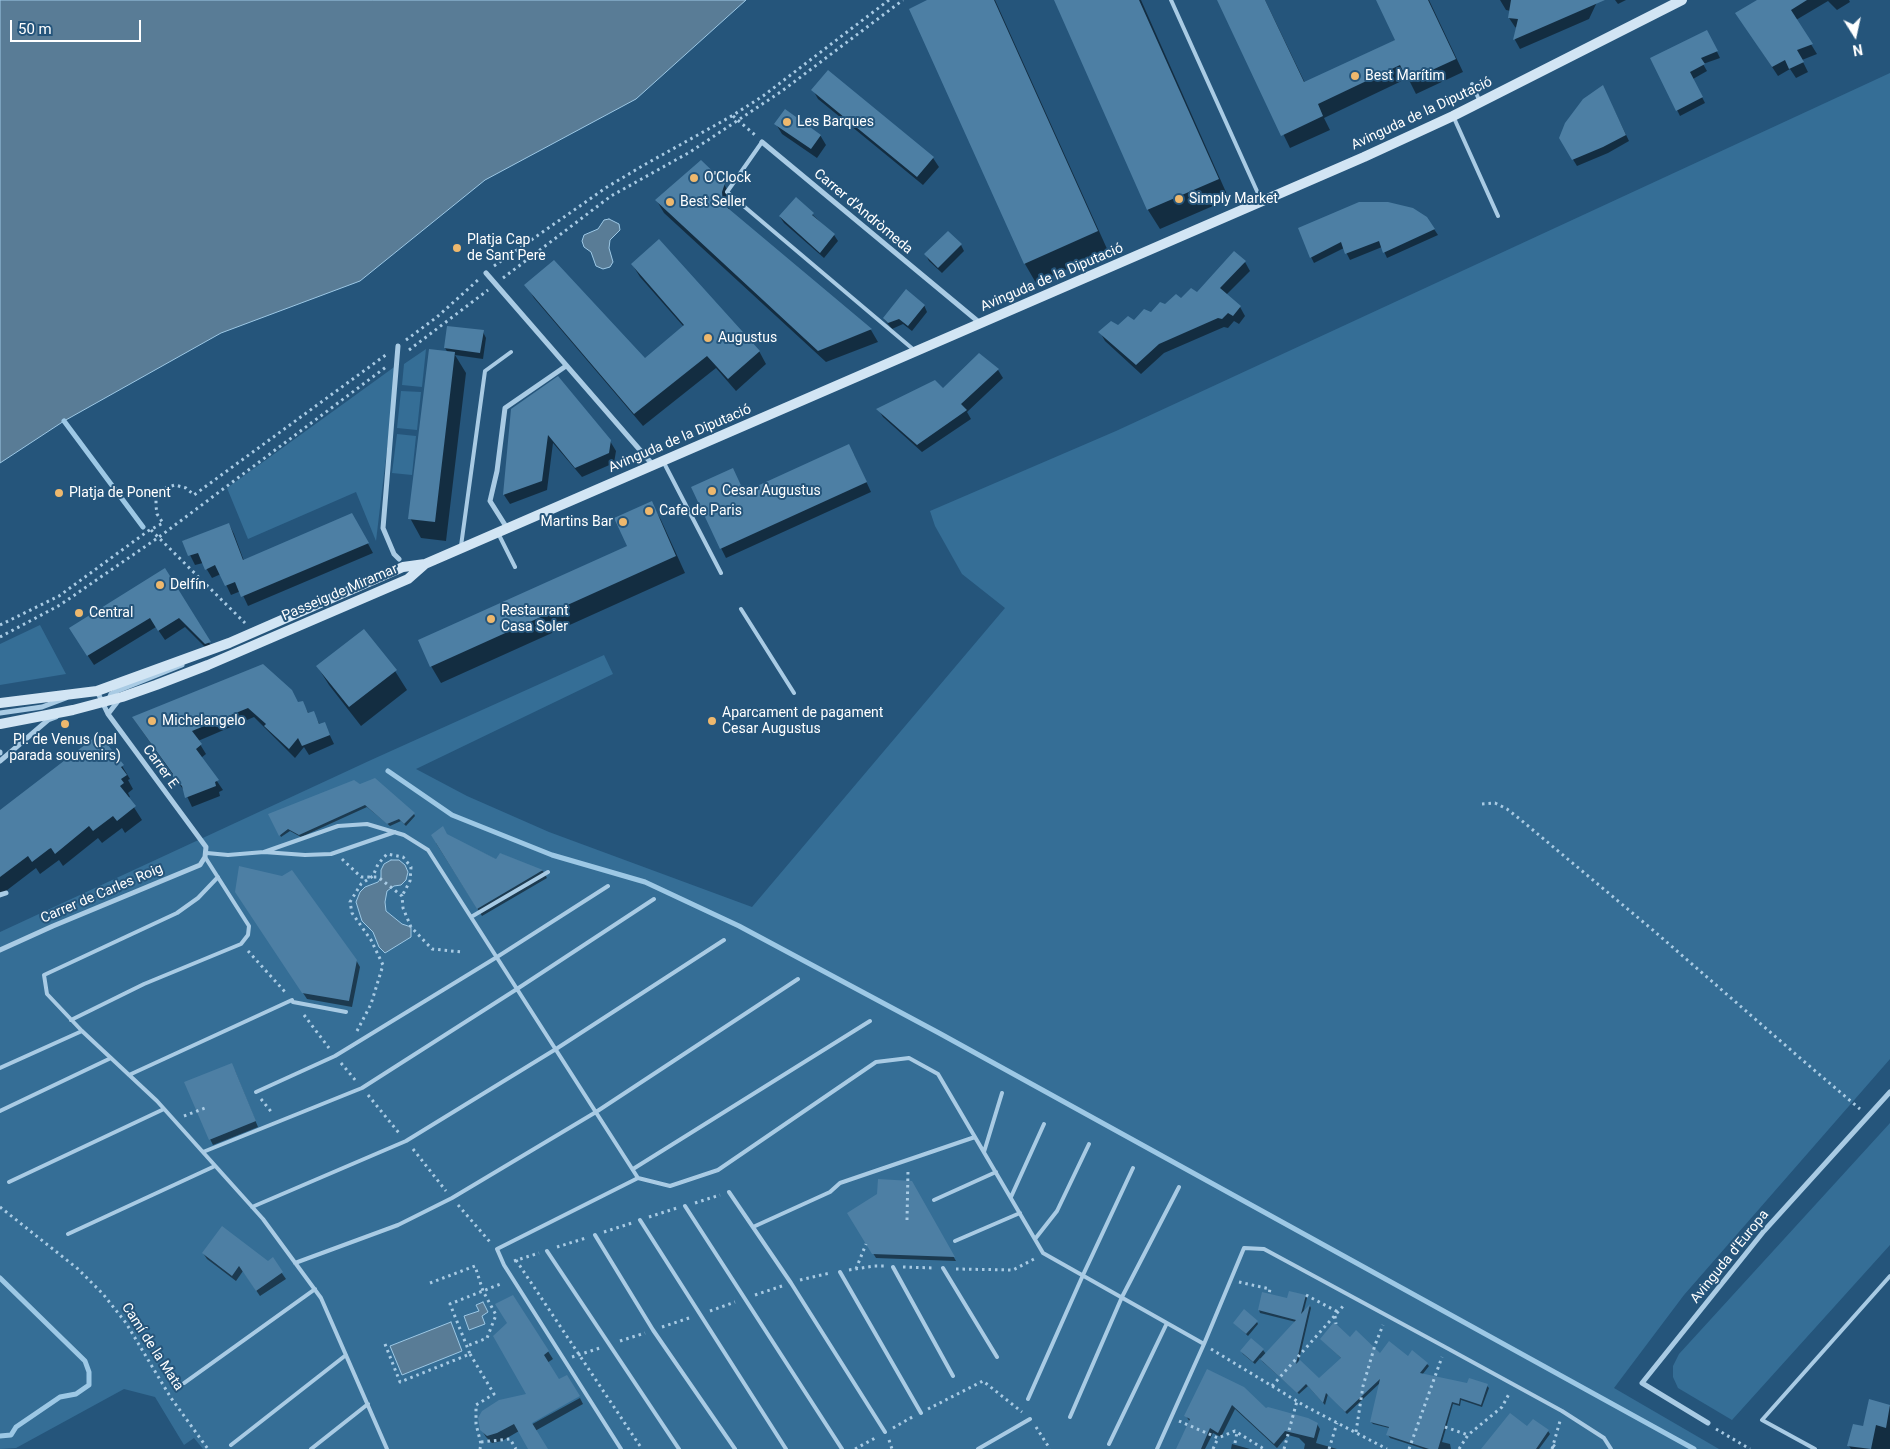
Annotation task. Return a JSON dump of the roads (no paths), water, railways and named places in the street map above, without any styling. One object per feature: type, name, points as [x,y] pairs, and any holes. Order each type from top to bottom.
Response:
[{"type":"street","name":"Avinguda de la Diputació","points":[[425,564],[1262,202],[1453,116],[1682,0]]},
{"type":"street","name":"Carrer d'Andròmeda","points":[[762,142],[980,324]]},
{"type":"street","points":[[486,273],[653,465]]},
{"type":"street","points":[[398,346],[383,528],[394,554],[399,560]]},
{"type":"street","points":[[503,531],[490,501],[497,471],[505,408],[566,366]]},
{"type":"street","name":"Passeig de Miramar","points":[[106,702],[111,694],[117,691],[163,673],[403,567],[425,564]]},
{"type":"street","name":"Passeig de Miramar","points":[[0,724],[106,702],[208,665],[408,580],[425,564]]},
{"type":"street","name":"Passeig de Miramar","points":[[0,703],[97,691],[230,643]]},
{"type":"street","points":[[97,691],[106,702],[108,714]]},
{"type":"street","name":"Passeig de Miramar","points":[[0,713],[42,707],[76,693]]},
{"type":"street","points":[[108,714],[122,697]]},
{"type":"street","points":[[92,705],[101,708],[108,714]]},
{"type":"street","name":"Passeig de Miramar","points":[[0,761],[48,720],[72,710]]},
{"type":"street","name":"Carrer E","points":[[108,714],[206,847],[206,855]]},
{"type":"street","name":"Carrer de Carles Roig","points":[[0,950],[200,865],[206,855]]},
{"type":"street","points":[[0,895],[6,893]]},
{"type":"street","name":"Avinguda d'Europa","points":[[1708,1423],[1642,1383],[1764,1231],[1890,1092]]},
{"type":"lane","points":[[1171,0],[1262,202]]},
{"type":"lane","points":[[1472,84],[1480,102]]},
{"type":"lane","points":[[1453,116],[1498,216]]},
{"type":"lane","points":[[762,142],[727,192],[915,352]]},
{"type":"lane","points":[[461,548],[484,371],[511,352]]},
{"type":"lane","points":[[663,461],[721,573]]},
{"type":"lane","points":[[503,531],[515,568]]},
{"type":"lane","points":[[742,609],[794,693]]},
{"type":"lane","points":[[264,852],[338,826],[367,824],[404,835],[428,850],[638,1178]]},
{"type":"lane","points":[[71,1020],[144,984],[241,944],[248,934],[249,926],[206,855],[264,852],[305,855],[334,852],[394,832]]},
{"type":"lane","points":[[471,917],[548,872]]},
{"type":"lane","points":[[218,877],[198,898],[177,913],[44,975],[47,994],[71,1020],[174,1119],[252,1207],[295,1263],[321,1298],[387,1449]]},
{"type":"lane","points":[[256,1092],[335,1056],[497,957],[608,886]]},
{"type":"lane","points":[[203,1152],[362,1088],[654,899]]},
{"type":"lane","points":[[252,1207],[406,1141],[556,1049],[724,940]]},
{"type":"lane","points":[[295,1263],[398,1225],[452,1198],[596,1112],[798,979]]},
{"type":"lane","points":[[128,1074],[293,1001],[346,1012]]},
{"type":"lane","points":[[633,1169],[870,1020]]},
{"type":"lane","points":[[0,1068],[82,1030]]},
{"type":"lane","points":[[0,1111],[111,1058]]},
{"type":"lane","points":[[621,1449],[504,1265],[497,1249],[638,1178],[670,1186],[718,1170],[876,1062],[909,1058],[938,1074],[1043,1252],[1204,1344]]},
{"type":"lane","points":[[984,1152],[1002,1094]]},
{"type":"lane","points":[[9,1182],[164,1109]]},
{"type":"lane","points":[[1010,1197],[1044,1124]]},
{"type":"lane","points":[[753,1227],[830,1192],[840,1183],[975,1137]]},
{"type":"lane","points":[[1035,1239],[1057,1211],[1089,1144]]},
{"type":"lane","points":[[68,1234],[215,1166]]},
{"type":"lane","points":[[1028,1400],[1082,1275],[1134,1168]]},
{"type":"lane","points":[[934,1200],[996,1172]]},
{"type":"lane","points":[[1070,1417],[1122,1297],[1178,1187]]},
{"type":"lane","points":[[728,1192],[753,1227],[885,1432]]},
{"type":"lane","points":[[685,1206],[842,1449]]},
{"type":"lane","points":[[955,1241],[1020,1214]]},
{"type":"lane","points":[[640,1220],[786,1449]]},
{"type":"lane","points":[[595,1235],[653,1330],[735,1449]]},
{"type":"lane","points":[[1157,1449],[1244,1248],[1264,1249],[1514,1384],[1562,1411],[1604,1438],[1611,1449]]},
{"type":"lane","points":[[547,1251],[678,1449]]},
{"type":"lane","points":[[893,1267],[953,1376]]},
{"type":"lane","points":[[943,1268],[997,1357]]},
{"type":"lane","points":[[840,1272],[921,1412]]},
{"type":"lane","points":[[1815,1449],[1762,1420],[1890,1276]]},
{"type":"lane","points":[[184,1382],[315,1290]]},
{"type":"lane","points":[[1109,1444],[1167,1323]]},
{"type":"lane","points":[[231,1445],[346,1355]]},
{"type":"lane","points":[[311,1449],[368,1404]]},
{"type":"lane","points":[[978,1449],[1030,1419]]},
{"type":"waterway","points":[[64,421],[143,527]]},
{"type":"waterway","points":[[388,771],[452,815],[552,855],[645,882],[739,926],[939,1033],[1694,1449]]},
{"type":"waterway","points":[[0,1278],[85,1361],[89,1372],[89,1385],[76,1394],[60,1397],[16,1427],[11,1435],[0,1436]]},
{"type":"place","name":"Best Marítim","points":[[1355,76]]},
{"type":"place","name":"Les Barques","points":[[787,122]]},
{"type":"place","name":"O'Clock","points":[[694,178]]},
{"type":"place","name":"Simply Market","points":[[1179,199]]},
{"type":"place","name":"Best Seller","points":[[670,202]]},
{"type":"place","name":"Platja Cap de Sant Pere","points":[[457,248]]},
{"type":"place","name":"Augustus","points":[[708,338]]},
{"type":"place","name":"Cesar Augustus","points":[[712,491]]},
{"type":"place","name":"Platja de Ponent","points":[[59,493]]},
{"type":"place","name":"Cafe de Paris","points":[[649,511]]},
{"type":"place","name":"Martins Bar","points":[[623,522]]},
{"type":"place","name":"Delfín","points":[[160,585]]},
{"type":"place","name":"Central","points":[[79,613]]},
{"type":"place","name":"Restaurant Casa Soler","points":[[491,619]]},
{"type":"place","name":"Michelangelo","points":[[152,721]]},
{"type":"place","name":"Aparcament de pagament Cesar Augustus","points":[[712,721]]},
{"type":"place","name":"Pl. de Venus (pal parada souvenirs)","points":[[65,724]]}]
